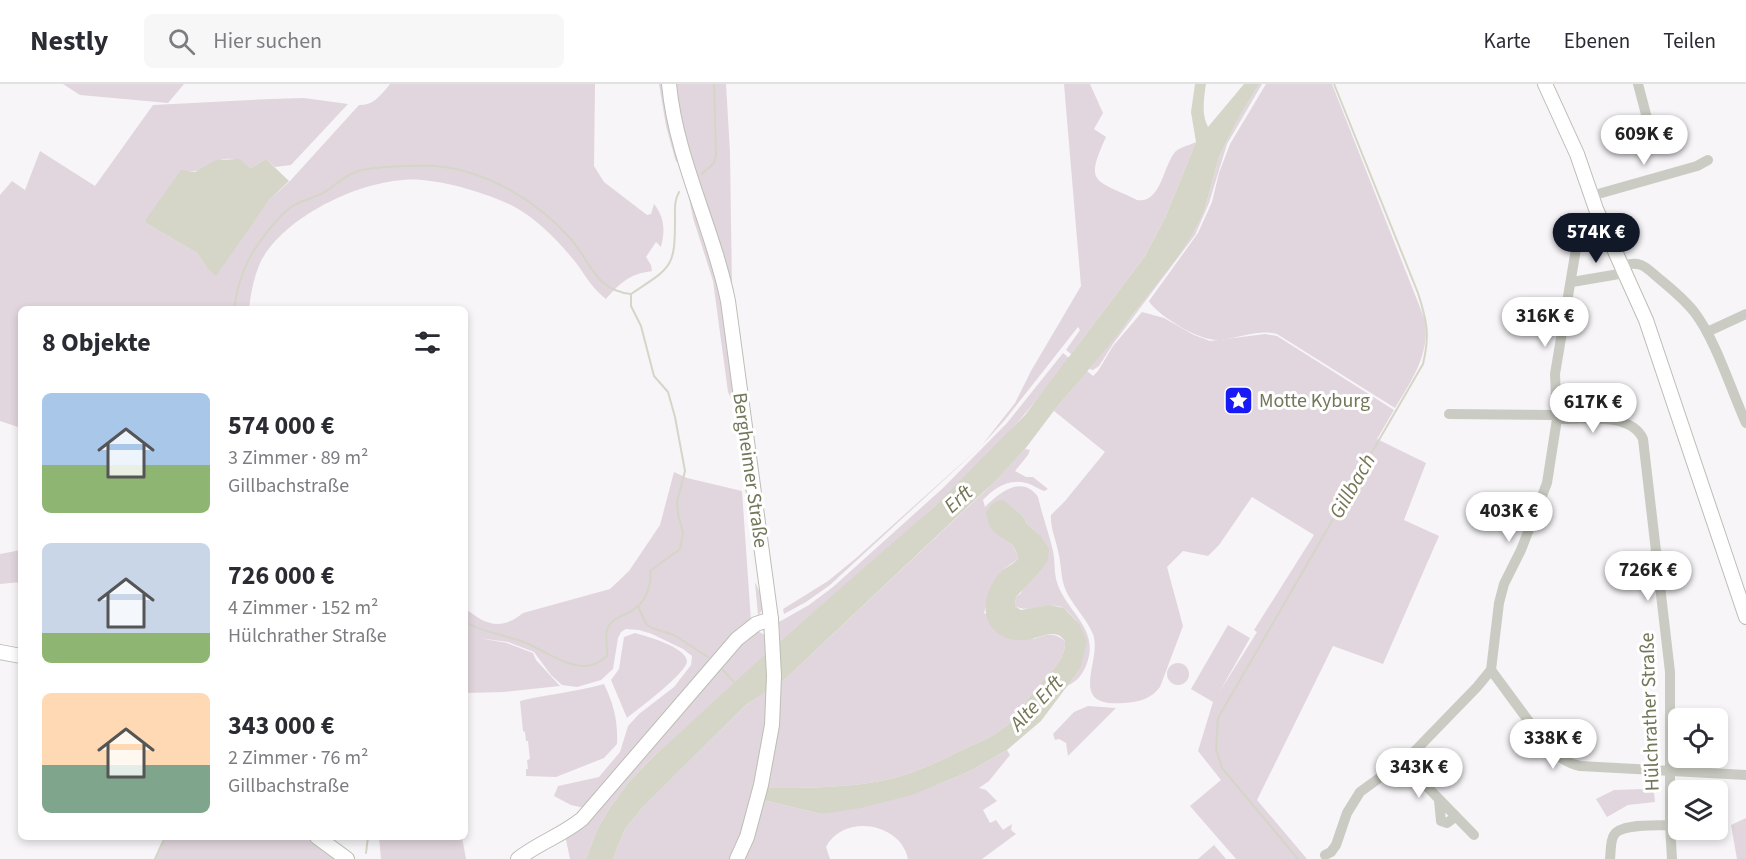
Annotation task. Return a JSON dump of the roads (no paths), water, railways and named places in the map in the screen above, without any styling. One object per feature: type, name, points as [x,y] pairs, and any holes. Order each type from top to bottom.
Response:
[{"type":"main road","name":"Bergheimer Straße","points":[[669,84],[678,135],[719,261],[728,300],[771,619],[774,698],[772,726],[761,785],[747,837],[737,859]]},
{"type":"main road","points":[[1545,84],[1577,154],[1591,196],[1653,340],[1746,617]]},
{"type":"main road","points":[[518,859],[527,851],[570,830],[582,819],[737,639],[756,624],[771,619]]},
{"type":"main road","points":[[0,652],[18,655]]},
{"type":"main road","points":[[321,840],[347,859]]},
{"type":"street","points":[[1638,84],[1652,137],[1642,144]]},
{"type":"street","points":[[1591,196],[1697,166],[1708,160]]},
{"type":"street","points":[[1325,855],[1331,852],[1336,845],[1347,813],[1360,792],[1403,762],[1491,670],[1499,603],[1504,584],[1521,550],[1547,483],[1557,417],[1555,374],[1580,225]]},
{"type":"street","points":[[1572,282],[1624,270],[1638,263],[1650,271],[1689,306],[1707,332],[1746,422]]},
{"type":"street","points":[[1707,332],[1746,314]]},
{"type":"street","points":[[1449,414],[1557,417]]},
{"type":"street","name":"Hülchrather Straße","points":[[1557,417],[1619,420],[1634,425],[1640,431],[1643,439],[1670,672],[1670,780]]},
{"type":"street","points":[[1491,670],[1547,746],[1564,761],[1580,766],[1746,775]]},
{"type":"street","points":[[1403,762],[1439,800],[1441,821],[1445,824],[1455,817],[1474,835]]},
{"type":"street","points":[[1610,859],[1612,838],[1617,831],[1628,827],[1668,825]]},
{"type":"street","name":"Hülchrather Straße","points":[[1671,840],[1672,859]]},
{"type":"water","name":"Erft","points":[[1195,84],[1206,84],[1204,111],[1208,127],[1244,84],[1259,84],[1219,157],[1204,212],[1195,230],[1179,255],[1111,343],[1025,449],[993,483],[781,683],[748,703],[643,807],[625,829],[613,859],[586,859],[597,830],[609,809],[628,783],[654,756],[780,641],[935,506],[1025,415],[1145,256],[1165,218],[1196,142],[1191,112]]},
{"type":"water","points":[[239,159],[251,168],[266,159],[289,181],[269,200],[216,276],[207,268],[197,253],[144,222],[181,170],[195,172],[216,160]]},
{"type":"water","points":[[1003,500],[1023,516],[1027,524],[1040,535],[1049,549],[1048,560],[1016,597],[1015,606],[1021,610],[1050,605],[1064,608],[1080,625],[1087,641],[1080,669],[1041,721],[1007,750],[968,772],[912,795],[861,808],[821,814],[763,800],[766,788],[826,787],[871,783],[906,774],[937,762],[997,733],[1006,726],[1059,662],[1065,641],[1060,636],[1049,634],[1028,640],[1015,640],[996,632],[988,621],[986,601],[994,580],[1018,559],[1014,547],[990,527],[986,513],[995,502]]},
{"type":"waterway","name":"Alte Erft","points":[[702,174],[714,163],[716,155],[714,84]]},
{"type":"waterway","name":"Gillbach","points":[[1298,859],[1222,768],[1216,749],[1218,718],[1423,364],[1427,336],[1418,293],[1334,84]]},
{"type":"waterway","points":[[235,306],[242,275],[251,256],[271,227],[287,210],[297,203],[323,193],[358,171],[404,166],[455,169],[474,174],[509,190],[542,211],[557,224],[601,281],[619,292],[631,294]]},
{"type":"waterway","name":"Alte Erft","points":[[631,294],[662,272],[672,258],[675,205],[679,192]]},
{"type":"waterway","points":[[468,623],[526,643],[567,663],[592,665],[607,656],[606,635],[610,624],[635,609],[644,599],[649,585],[650,571],[680,549],[683,533],[677,502],[685,471],[675,417],[668,392],[654,376],[641,326],[631,306],[631,294]]},
{"type":"waterway","points":[[638,606],[646,624],[674,635],[708,657]]},
{"type":"waterway","points":[[723,670],[735,683]]},
{"type":"waterway","points":[[155,859],[164,840]]},
{"type":"waterway","points":[[366,853],[368,840]]},
{"type":"place","name":"Motte Kyburg","points":[[1238,400]]}]
